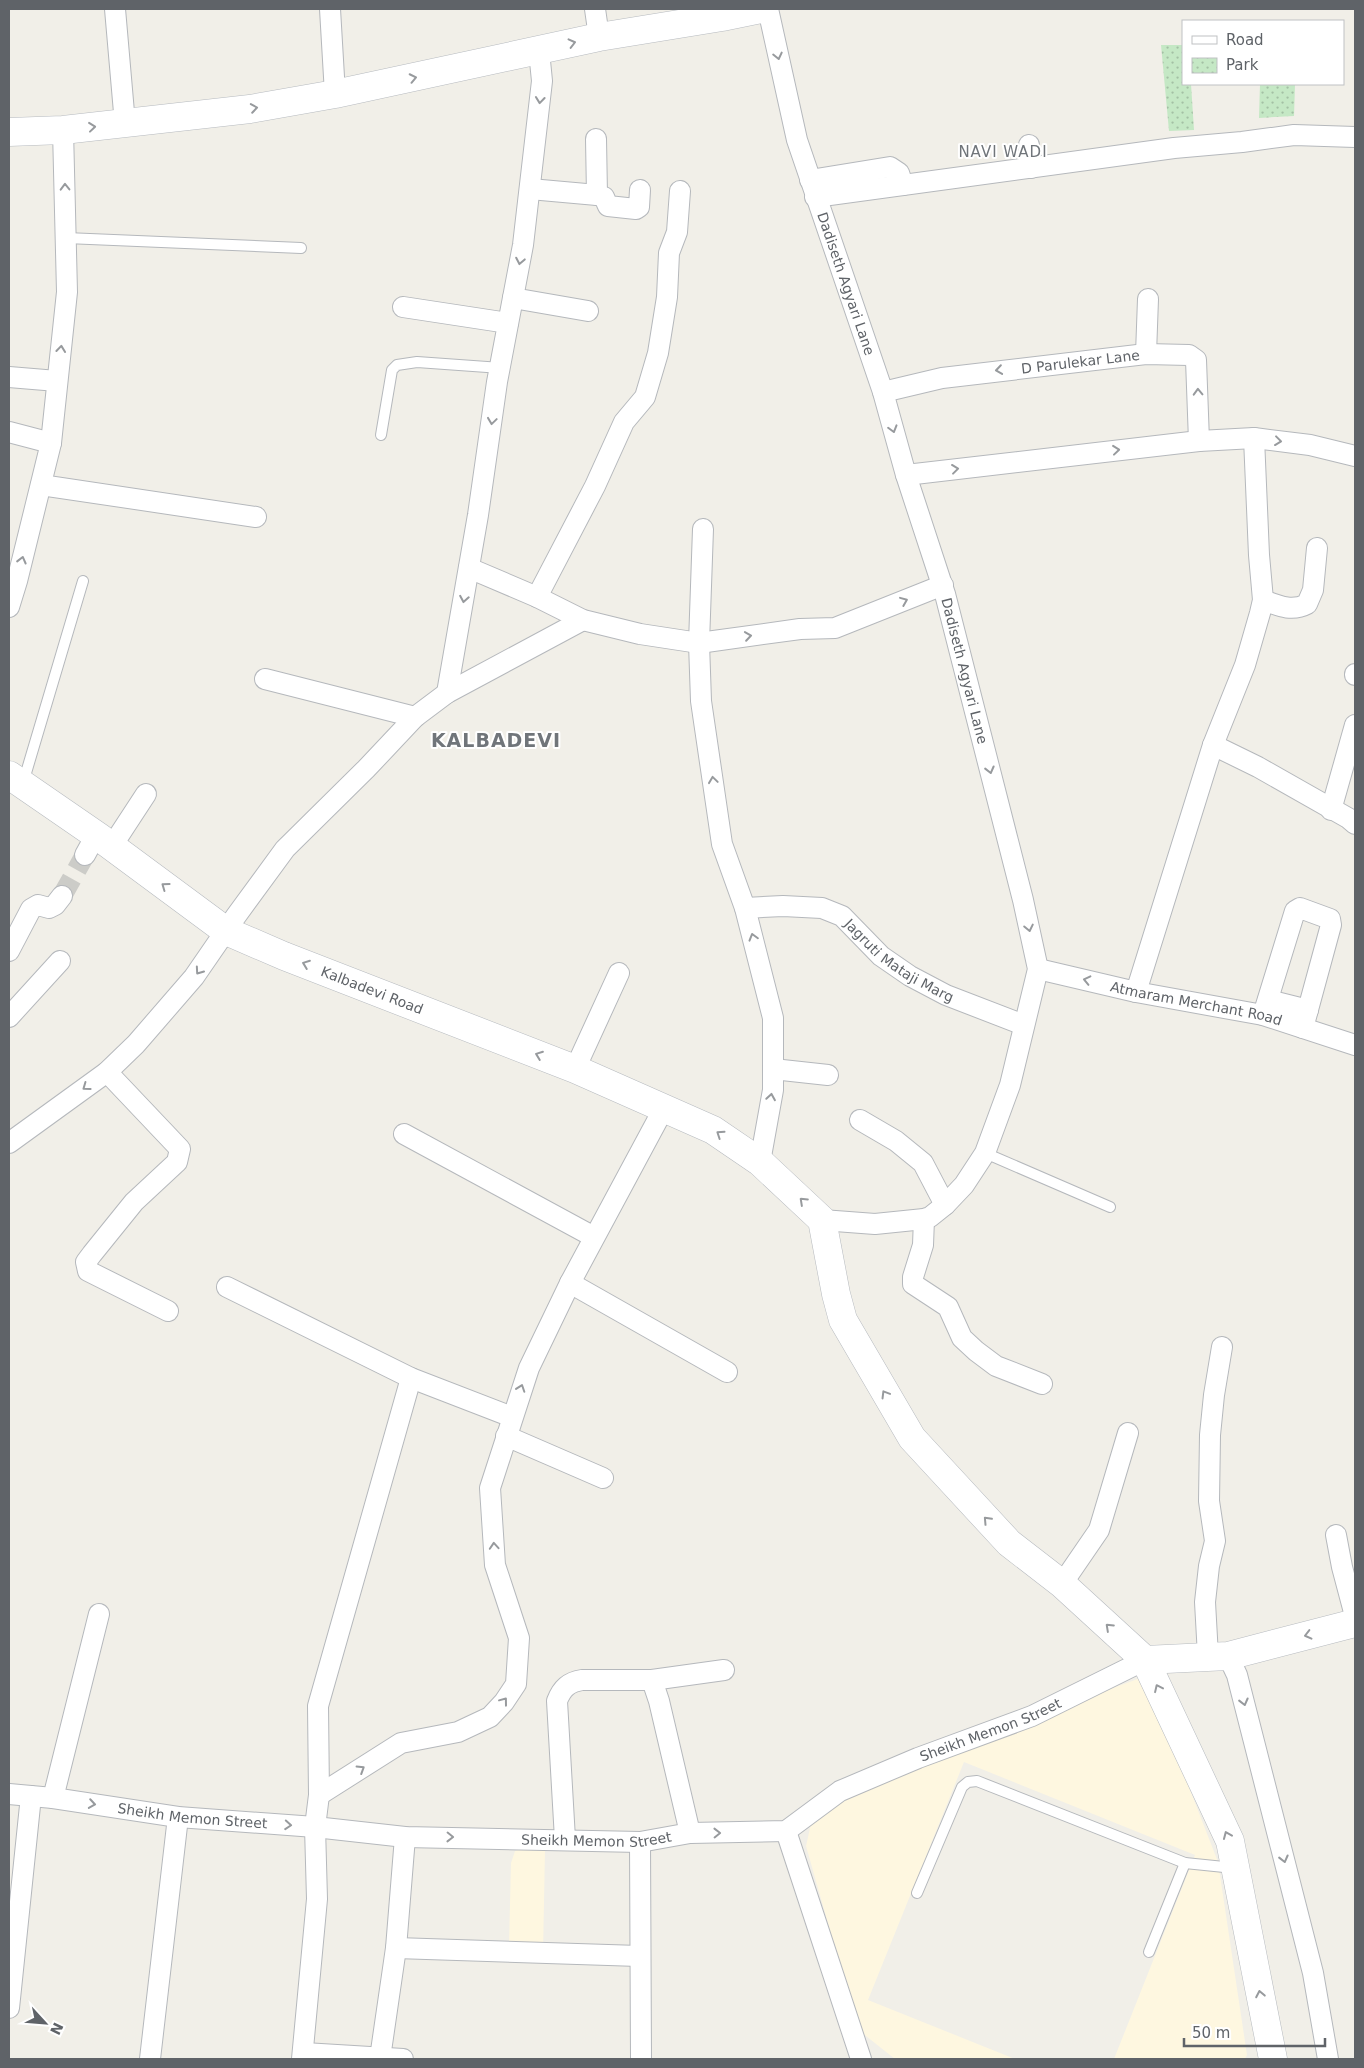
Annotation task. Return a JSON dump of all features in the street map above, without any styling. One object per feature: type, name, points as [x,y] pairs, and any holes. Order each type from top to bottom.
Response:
[{"type":"main road","points":[[9,132],[63,130],[125,124],[250,108],[335,94],[599,37],[721,13],[761,9]]},
{"type":"main road","name":"Kalbadevi Road","points":[[16,779],[98,846],[226,931],[575,1069],[713,1130],[760,1162],[822,1220]]},
{"type":"main road","points":[[822,1220],[836,1294],[843,1320],[912,1438],[1009,1543],[1062,1584],[1144,1660],[1230,1841],[1273,2059]]},
{"type":"main road","points":[[1144,1660],[1218,1656],[1355,1623]]},
{"type":"street","points":[[114,9],[125,124]]},
{"type":"street","points":[[330,9],[335,94]]},
{"type":"street","points":[[596,9],[599,37]]},
{"type":"street","name":"Dadiseth Agyari Lane","points":[[768,9],[797,140],[812,189],[883,392],[906,475],[943,585],[1024,900],[1038,969],[1010,1085],[985,1153],[964,1185],[945,1205],[930,1217],[924,1219],[875,1224],[822,1220]]},
{"type":"street","points":[[447,693],[508,323],[523,245],[542,81],[540,51]]},
{"type":"street","points":[[9,607],[51,442],[67,292],[63,130]]},
{"type":"street","points":[[812,189],[890,167],[899,173],[903,185],[1174,148],[1294,135],[1355,137]]},
{"type":"street","points":[[596,138],[597,195]]},
{"type":"street","points":[[1029,145],[1031,168]]},
{"type":"street","points":[[530,189],[597,195],[604,197],[608,206],[636,209],[639,207],[640,190]]},
{"type":"street","points":[[537,597],[595,486],[624,422],[645,397],[658,353],[668,297],[669,253],[677,232],[680,191]]},
{"type":"street","points":[[513,298],[588,311]]},
{"type":"street","points":[[1146,354],[1148,299]]},
{"type":"street","points":[[403,307],[508,323]]},
{"type":"street","name":"D Parulekar Lane","points":[[883,392],[942,378],[1146,354],[1189,354],[1196,360],[1199,441]]},
{"type":"street","points":[[9,377],[57,381]]},
{"type":"street","points":[[9,432],[51,442]]},
{"type":"street","points":[[1136,992],[1213,745],[1245,665],[1263,600],[1254,438]]},
{"type":"street","points":[[906,475],[1199,441],[1254,438],[1310,445],[1355,456]]},
{"type":"street","points":[[41,485],[256,517]]},
{"type":"street","points":[[702,529],[701,701],[722,844],[745,908],[773,1018],[773,1090],[760,1162]]},
{"type":"street","points":[[1263,600],[1288,608],[1299,608],[1308,604],[1313,590],[1317,548]]},
{"type":"street","points":[[469,568],[537,597],[583,620],[640,634],[700,643],[800,629],[835,628],[943,585]]},
{"type":"street","points":[[9,1144],[107,1072],[136,1044],[194,978],[285,849],[415,718],[447,693],[583,620]]},
{"type":"street","points":[[265,679],[415,718]]},
{"type":"street","points":[[1331,810],[1355,725]]},
{"type":"street","points":[[1213,745],[1258,767],[1348,818],[1355,824]]},
{"type":"street","points":[[98,846],[146,794]]},
{"type":"street","points":[[9,951],[32,909],[38,905],[49,908],[55,905],[62,896]]},
{"type":"street","name":"Jagruti Mataji Marg","points":[[745,908],[783,906],[822,908],[842,916],[881,956],[910,976],[946,995],[1024,1025]]},
{"type":"street","points":[[1266,1008],[1294,911],[1300,908],[1330,919],[1331,925],[1305,1019]]},
{"type":"street","points":[[9,1017],[60,961]]},
{"type":"street","name":"Atmaram Merchant Road","points":[[1038,969],[1136,992],[1266,1008],[1305,1019],[1355,1045]]},
{"type":"street","points":[[575,1069],[619,973]]},
{"type":"street","points":[[773,1069],[828,1075]]},
{"type":"street","points":[[107,1072],[180,1149],[177,1162],[134,1202],[92,1254],[86,1262],[88,1271],[168,1311]]},
{"type":"street","points":[[319,1795],[401,1744],[458,1732],[490,1717],[504,1702],[516,1684],[519,1638],[495,1565],[490,1488],[529,1368],[570,1283],[664,1108]]},
{"type":"street","points":[[860,1120],[896,1141],[922,1163],[945,1205]]},
{"type":"street","points":[[404,1134],[594,1237]]},
{"type":"street","points":[[924,1219],[923,1244],[912,1277],[913,1284],[948,1307],[962,1338],[989,1361],[996,1366],[1042,1384]]},
{"type":"street","points":[[570,1283],[727,1372]]},
{"type":"street","points":[[228,1287],[509,1426],[603,1478]]},
{"type":"street","points":[[1222,1347],[1214,1394],[1210,1435],[1209,1501],[1215,1541],[1209,1566],[1205,1602],[1218,1656],[1237,1675],[1311,1963],[1328,2059]]},
{"type":"street","points":[[403,2059],[303,2056],[317,1899],[315,1827],[319,1795],[318,1706],[411,1378]]},
{"type":"street","points":[[1062,1584],[1100,1530],[1128,1433]]},
{"type":"street","points":[[1336,1535],[1355,1616]]},
{"type":"street","points":[[54,1798],[99,1614]]},
{"type":"street","name":"Sheikh Memon Street","points":[[9,1794],[54,1798],[178,1817],[405,1836],[640,1842],[690,1833],[786,1831],[840,1791],[918,1758],[1032,1716],[1144,1660]]},
{"type":"street","points":[[565,1839],[558,1701],[564,1688],[573,1682],[652,1680],[724,1670]]},
{"type":"street","points":[[652,1680],[659,1701],[690,1833]]},
{"type":"street","points":[[9,2008],[31,1796]]},
{"type":"street","points":[[150,2059],[178,1817]]},
{"type":"street","points":[[786,1831],[861,2059]]},
{"type":"street","points":[[380,2058],[396,1948],[405,1836]]},
{"type":"street","points":[[640,1842],[639,1956],[641,2059]]},
{"type":"street","points":[[396,1948],[639,1956]]},
{"type":"lane","points":[[66,238],[300,248]]},
{"type":"lane","points":[[381,435],[392,370],[397,365],[417,362],[501,368]]},
{"type":"lane","points":[[16,779],[83,581]]},
{"type":"lane","points":[[985,1153],[1110,1207]]},
{"type":"lane","points":[[917,1893],[962,1787],[968,1782],[977,1781],[1185,1863],[1235,1868]]},
{"type":"lane","points":[[1149,1952],[1185,1863]]},
{"type":"shaded area","points":[[1146,1676],[1218,1862],[1247,2055],[1245,2059],[1114,2059],[1195,1855],[964,1762],[868,2000],[1015,2059],[895,2059],[861,2032],[848,1994],[806,1846],[812,1819],[834,1800],[944,1749]]},
{"type":"shaded area","points":[[530,1847],[545,1850],[543,1953],[509,1946],[511,1863],[515,1851]]},
{"type":"green space","points":[[1161,45],[1182,45],[1182,85],[1191,85],[1194,130],[1169,131]]},
{"type":"green space","points":[[1260,85],[1295,85],[1294,116],[1259,118]]},
{"type":"tunnel","points":[[62,896],[85,855]]},
{"type":"district","name":"NAVI WADI","points":[[1003,152]]},
{"type":"district","name":"KALBADEVI","points":[[496,740]]}]
